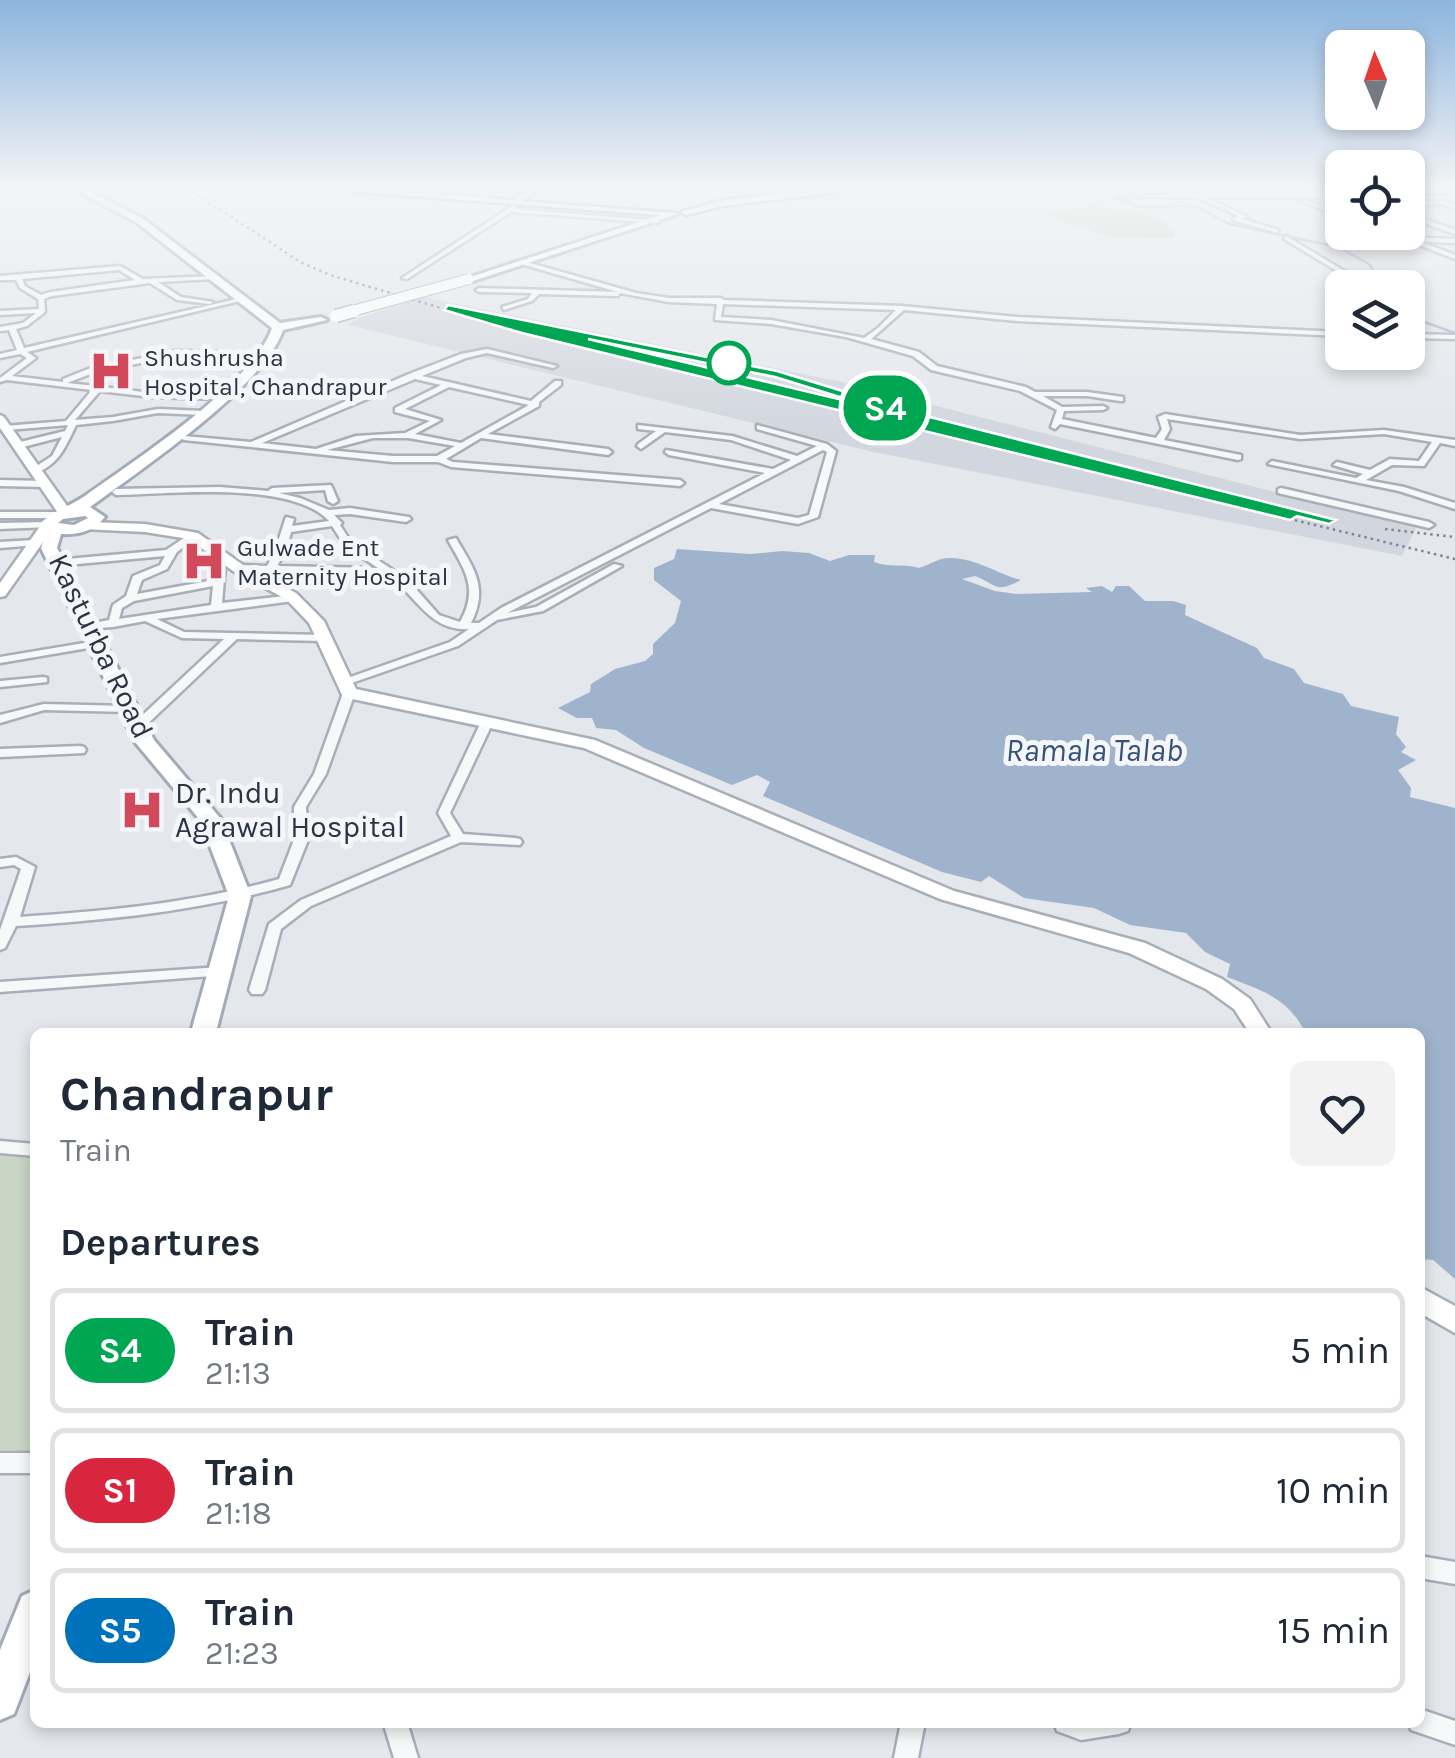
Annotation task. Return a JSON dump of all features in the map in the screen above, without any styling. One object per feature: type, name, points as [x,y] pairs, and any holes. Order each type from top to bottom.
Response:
[{"type":"main road","points":[[206,270],[285,327]]},
{"type":"main road","points":[[209,270],[244,298]]},
{"type":"main road","points":[[68,518],[204,412],[263,355],[285,327],[498,270]]},
{"type":"main road","points":[[68,518],[116,492],[264,368],[285,327]]},
{"type":"main road","name":"Kasturba Road","points":[[68,518],[49,548],[144,742],[210,819],[240,896]]},
{"type":"main road","points":[[205,1028],[240,896]]},
{"type":"main road","points":[[0,1700],[30,1622]]},
{"type":"street","points":[[0,286],[104,270]]},
{"type":"street","points":[[123,270],[141,281]]},
{"type":"street","points":[[405,278],[417,270]]},
{"type":"street","points":[[562,270],[639,294]]},
{"type":"street","points":[[41,298],[63,291],[141,281],[214,277]]},
{"type":"street","points":[[0,278],[18,281],[41,298],[43,311]]},
{"type":"street","points":[[152,281],[178,299],[225,304]]},
{"type":"street","points":[[479,290],[639,294],[720,302],[902,308],[1018,319],[1325,333]]},
{"type":"street","points":[[504,308],[530,300],[537,292]]},
{"type":"street","points":[[0,353],[244,298]]},
{"type":"street","points":[[720,302],[717,319],[771,322],[865,340],[916,354],[934,368],[1034,394],[1062,408],[1103,408]]},
{"type":"street","points":[[865,340],[883,331],[888,319],[902,308]]},
{"type":"street","points":[[0,312],[43,311]]},
{"type":"street","points":[[0,328],[34,321],[43,311]]},
{"type":"street","points":[[3,380],[32,358],[21,350],[12,328]]},
{"type":"street","points":[[1425,336],[1454,339]]},
{"type":"street","points":[[251,445],[412,376],[486,351],[553,366]]},
{"type":"street","points":[[178,352],[263,355]]},
{"type":"street","points":[[64,382],[90,371],[142,360]]},
{"type":"street","points":[[412,376],[536,404],[440,459]]},
{"type":"street","points":[[3,380],[64,382],[165,396],[221,396]]},
{"type":"street","points":[[532,403],[558,383]]},
{"type":"street","points":[[408,435],[437,420],[398,410],[448,384]]},
{"type":"street","points":[[35,471],[56,458],[69,427],[100,386]]},
{"type":"street","points":[[1034,394],[1079,394],[1120,400]]},
{"type":"street","points":[[1062,408],[1057,424],[1238,456]]},
{"type":"street","points":[[6,429],[69,427],[158,411],[204,412]]},
{"type":"street","points":[[1158,442],[1166,429],[1162,416],[1315,438],[1384,432],[1455,443]]},
{"type":"street","points":[[1199,450],[1221,426]]},
{"type":"street","points":[[6,429],[69,427]]},
{"type":"street","points":[[641,427],[732,438],[800,460]]},
{"type":"street","points":[[711,505],[798,521],[812,519],[832,454],[824,446],[760,427]]},
{"type":"street","points":[[6,429],[68,518]]},
{"type":"street","points":[[641,446],[663,430]]},
{"type":"street","points":[[317,451],[354,436],[408,435],[464,446]]},
{"type":"street","points":[[482,436],[608,452]]},
{"type":"street","points":[[184,438],[680,484]]},
{"type":"street","points":[[1357,481],[1392,461],[1420,464],[1438,440]]},
{"type":"street","points":[[346,688],[454,644],[490,619],[824,446]]},
{"type":"street","points":[[669,452],[775,472]]},
{"type":"street","points":[[1305,455],[1307,471]]},
{"type":"street","points":[[1272,464],[1307,471],[1370,473]]},
{"type":"street","points":[[1334,470],[1357,481],[1455,506]]},
{"type":"street","points":[[1313,499],[1334,470]]},
{"type":"street","points":[[2,486],[44,484]]},
{"type":"street","points":[[116,492],[328,488],[333,501]]},
{"type":"street","points":[[256,492],[326,513],[350,511],[406,519]]},
{"type":"street","points":[[1281,492],[1430,525]]},
{"type":"street","points":[[326,513],[337,523],[344,538],[390,571],[422,608],[442,622],[478,626]]},
{"type":"street","points":[[0,515],[68,518],[194,536],[238,568],[294,598],[316,621],[346,688],[320,774],[300,807],[301,840],[285,882],[240,896],[125,914],[11,922]]},
{"type":"street","points":[[0,526],[68,518]]},
{"type":"street","points":[[0,593],[34,542],[68,518]]},
{"type":"street","points":[[271,568],[282,549],[287,525],[337,523]]},
{"type":"street","points":[[131,598],[137,578],[164,567],[172,552],[194,536]]},
{"type":"street","points":[[453,540],[478,588],[476,603],[463,627]]},
{"type":"street","points":[[0,545],[34,542]]},
{"type":"street","points":[[56,563],[172,552]]},
{"type":"street","points":[[216,607],[221,556]]},
{"type":"street","points":[[490,619],[538,610],[617,566]]},
{"type":"street","points":[[238,568],[390,571]]},
{"type":"street","points":[[112,624],[117,607],[131,598],[218,582]]},
{"type":"street","points":[[0,660],[91,635],[112,624],[294,598]]},
{"type":"street","points":[[150,620],[182,636],[323,638]]},
{"type":"street","points":[[0,719],[44,707],[132,718],[233,637]]},
{"type":"street","points":[[0,684],[43,680]]},
{"type":"street","points":[[346,688],[589,744],[947,894],[1137,948],[1175,963],[1242,1004],[1257,1028]]},
{"type":"street","points":[[458,838],[444,813],[487,722]]},
{"type":"street","points":[[0,753],[80,750]]},
{"type":"street","points":[[256,990],[274,928],[296,911],[458,838],[515,842]]},
{"type":"street","points":[[0,863],[16,861],[28,866],[0,945]]},
{"type":"street","points":[[0,987],[220,972]]},
{"type":"street","points":[[0,1147],[30,1150]]},
{"type":"street","points":[[1425,1301],[1455,1321]]},
{"type":"street","points":[[0,1463],[30,1464]]},
{"type":"street","points":[[1425,1568],[1455,1573]]},
{"type":"street","points":[[1425,1723],[1455,1733]]},
{"type":"street","points":[[397,1728],[406,1758]]},
{"type":"street","points":[[906,1758],[912,1728]]},
{"type":"shaded area","points":[[423,297],[842,382],[1416,528],[1402,556],[874,452],[348,325]]},
{"type":"green space","points":[[0,1155],[30,1158],[30,1451],[0,1450]]},
{"type":"water","name":"Ramala Talab","points":[[677,549],[809,553],[830,561],[849,555],[875,555],[874,562],[880,564],[919,568],[951,558],[1021,580],[1001,587],[975,576],[962,579],[995,591],[1092,592],[1086,588],[1102,586],[1112,592],[1116,586],[1129,586],[1145,601],[1186,605],[1185,615],[1257,648],[1264,658],[1294,669],[1304,683],[1343,694],[1351,706],[1399,717],[1396,734],[1406,747],[1401,752],[1416,760],[1398,770],[1411,788],[1410,797],[1455,808],[1455,1279],[1433,1260],[1425,1259],[1425,1028],[1303,1028],[1282,1003],[1227,977],[1230,964],[1205,952],[1186,933],[1130,925],[1094,908],[1024,898],[989,876],[981,882],[942,872],[763,796],[770,782],[757,775],[732,785],[644,748],[616,730],[596,728],[592,718],[577,718],[558,708],[590,692],[591,684],[615,669],[645,661],[653,654],[653,644],[675,623],[681,601],[654,580],[654,568],[674,559]]},
{"type":"waterway","points":[[1425,322],[1455,333]]},
{"type":"railway","points":[[318,270],[528,334],[1455,559]]},
{"type":"railway","points":[[638,349],[765,374],[890,409]]},
{"type":"railway","points":[[1385,529],[1455,537]]},
{"type":"train","name":"S4","points":[[493,319],[1329,520],[914,416],[777,374],[448,308],[526,331],[1290,516]]},
{"type":"place","name":"Shushrusha Hospital, Chandrapur","points":[[111,371]]},
{"type":"place","name":"Gulwade Ent Maternity Hospital","points":[[204,561]]},
{"type":"place","name":"Dr. Indu Agrawal Hospital","points":[[142,810]]}]
